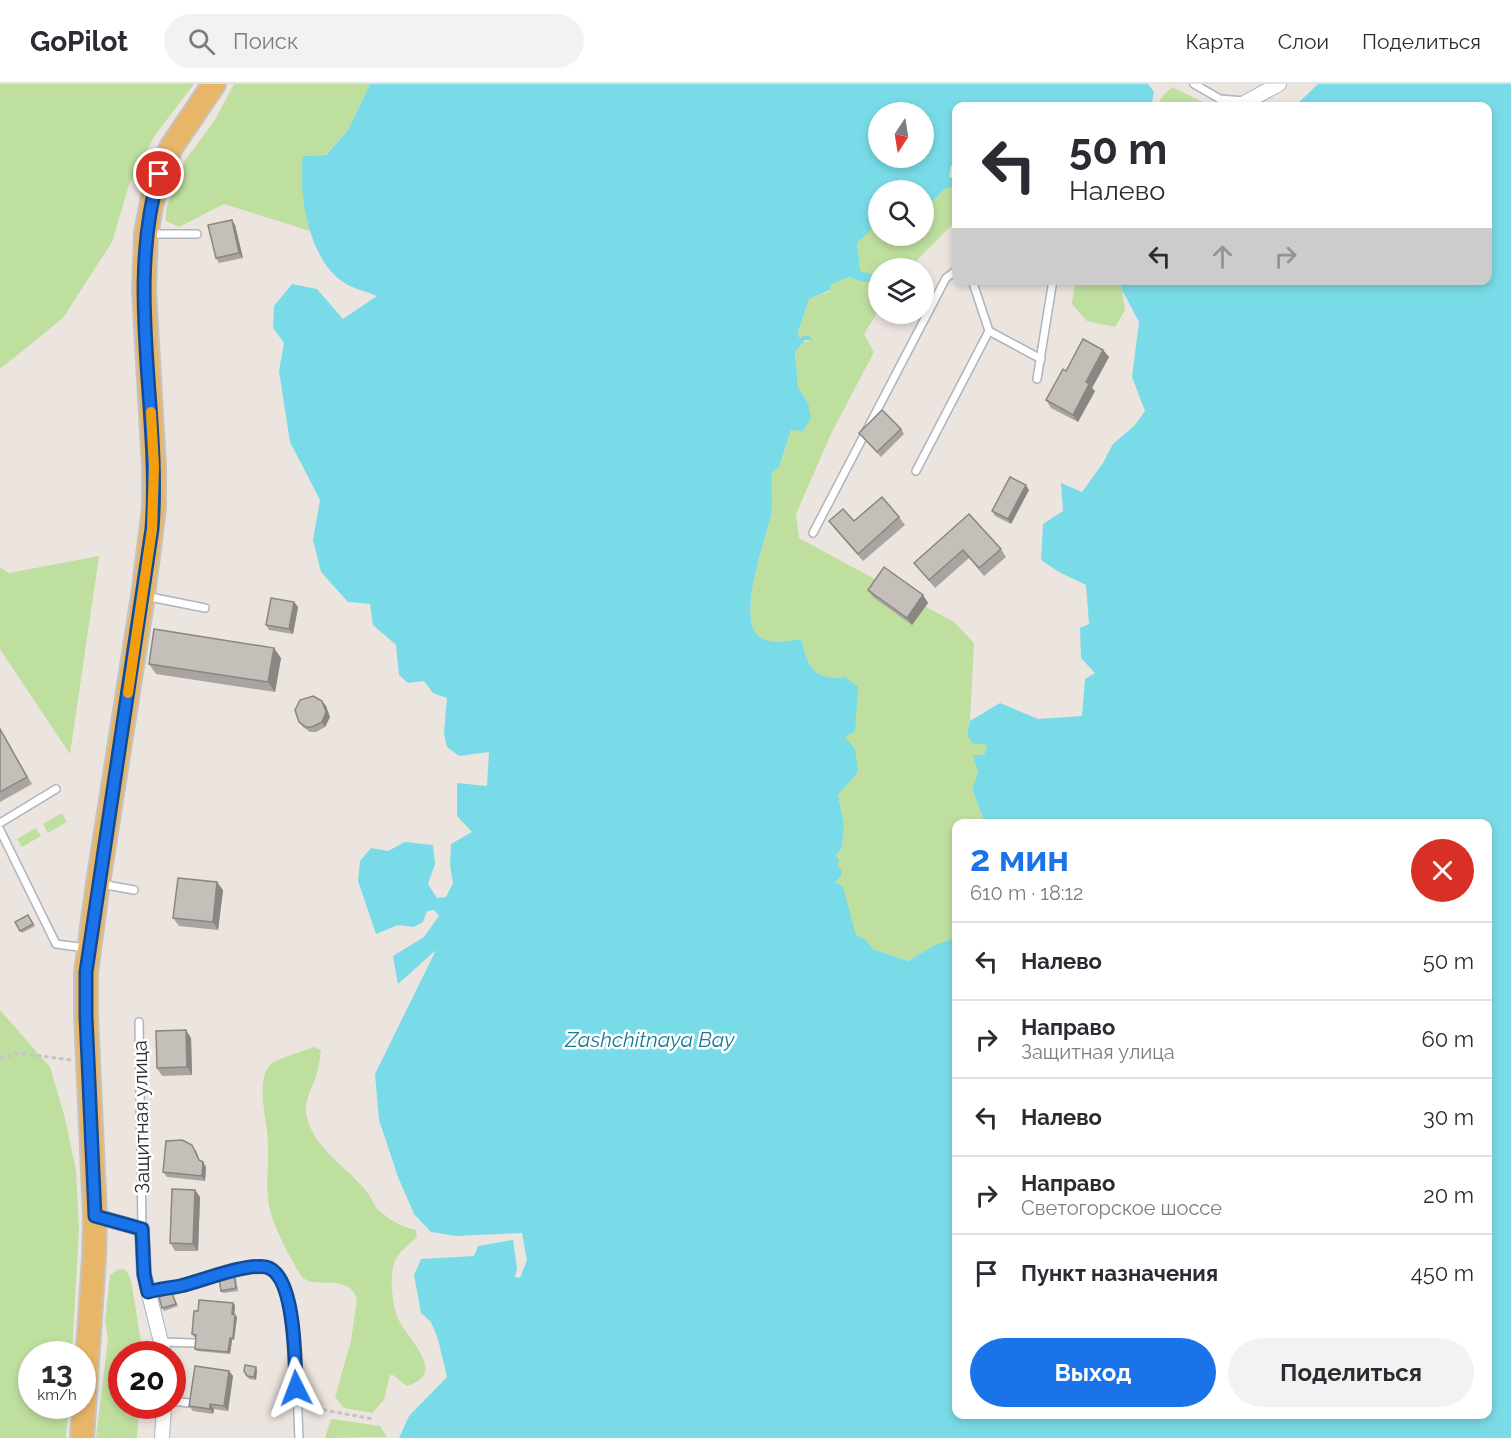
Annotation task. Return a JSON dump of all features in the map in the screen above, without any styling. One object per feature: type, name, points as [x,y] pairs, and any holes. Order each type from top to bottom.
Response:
[{"type":"main road","points":[[82,1438],[95,1216],[94,1162],[87,1063],[88,949],[143,596],[154,508],[154,466],[144,291],[146,234],[154,191],[165,160],[214,84]]},
{"type":"street","points":[[1247,102],[1279,84]]},
{"type":"street","points":[[95,1216],[142,1229]]},
{"type":"street","name":"Защитная улица","points":[[142,1229],[144,1274],[160,1341]]},
{"type":"street","points":[[162,1438],[163,1419]]},
{"type":"lane","points":[[1194,84],[1220,99],[1234,102]]},
{"type":"lane","points":[[146,234],[197,234]]},
{"type":"lane","points":[[813,533],[946,278],[952,274]]},
{"type":"lane","points":[[974,285],[989,331],[1041,359]]},
{"type":"lane","points":[[1037,379],[1052,285]]},
{"type":"lane","points":[[916,471],[989,331]]},
{"type":"lane","points":[[143,596],[205,609]]},
{"type":"lane","points":[[0,823],[56,789]]},
{"type":"lane","points":[[0,830],[56,944],[88,949]]},
{"type":"lane","points":[[98,883],[134,890]]},
{"type":"lane","name":"Защитная улица","points":[[139,1022],[142,1229]]},
{"type":"lane","points":[[148,1292],[180,1286],[249,1267],[267,1268],[277,1274],[285,1290],[291,1317],[299,1438]]},
{"type":"lane","points":[[186,1344],[194,1343]]},
{"type":"path","points":[[0,1058],[19,1053],[87,1063]]},
{"type":"path","points":[[297,1405],[373,1419]]},
{"type":"green space","points":[[0,84],[194,84],[155,135],[129,185],[112,242],[63,318],[0,369]]},
{"type":"green space","points":[[234,84],[370,84],[348,130],[325,155],[303,156],[303,199],[310,231],[224,204],[179,227],[166,221],[166,209],[184,162],[215,120]]},
{"type":"green space","points":[[1172,87],[1203,102],[1159,102]]},
{"type":"green space","points":[[952,187],[952,225],[934,243],[934,199],[945,189]]},
{"type":"green space","points":[[868,232],[868,246],[931,246],[919,258],[868,258],[868,324],[870,324],[864,334],[874,352],[831,434],[796,514],[799,538],[954,622],[974,643],[970,721],[967,734],[987,744],[984,755],[974,755],[978,772],[972,789],[983,819],[952,819],[952,939],[935,945],[908,961],[873,949],[866,940],[856,935],[835,882],[837,868],[834,856],[842,848],[844,824],[838,795],[858,772],[844,737],[845,677],[826,677],[814,670],[806,657],[801,639],[775,642],[760,637],[753,628],[750,614],[754,579],[771,515],[772,473],[779,467],[791,429],[808,403],[798,387],[795,352],[803,342],[810,341],[799,338],[798,334],[809,299],[830,291],[830,285],[849,277],[860,281],[857,243]]},
{"type":"green space","points":[[1074,285],[1122,285],[1125,310],[1115,327],[1087,321],[1072,304]]},
{"type":"green space","points":[[99,556],[70,754],[0,649],[0,567],[9,573]]},
{"type":"green space","points":[[62,813],[67,822],[48,833],[43,824]]},
{"type":"green space","points":[[36,828],[41,836],[22,847],[17,839]]},
{"type":"green space","points":[[0,1010],[50,1067],[65,1118],[76,1171],[79,1229],[73,1341],[18,1341],[18,1419],[68,1419],[66,1438],[0,1438]]},
{"type":"green space","points":[[314,1047],[321,1050],[306,1112],[315,1136],[331,1156],[367,1192],[380,1212],[398,1224],[416,1230],[417,1237],[401,1252],[394,1263],[392,1286],[397,1316],[421,1354],[425,1364],[425,1373],[419,1380],[407,1386],[390,1375],[384,1400],[372,1413],[344,1408],[335,1397],[351,1341],[357,1299],[352,1290],[346,1286],[338,1283],[312,1282],[300,1274],[274,1223],[267,1190],[268,1144],[263,1080],[271,1064]]},
{"type":"green space","points":[[119,1269],[126,1270],[131,1280],[141,1341],[108,1341],[108,1419],[138,1419],[137,1438],[96,1438],[108,1339],[105,1321],[110,1275]]},
{"type":"green space","points":[[331,1419],[380,1426],[387,1437],[325,1438]]},
{"type":"water","name":"Zashchitnaya Bay","points":[[370,84],[1148,84],[1154,92],[1152,102],[952,102],[952,165],[949,177],[952,178],[952,187],[945,189],[934,199],[934,180],[868,180],[868,233],[857,243],[860,271],[868,273],[868,282],[849,277],[830,285],[830,290],[809,299],[798,333],[799,338],[808,335],[813,340],[805,340],[795,352],[798,387],[808,403],[811,418],[803,431],[791,430],[779,467],[772,473],[771,515],[751,597],[750,614],[753,628],[760,637],[780,642],[801,639],[806,657],[814,670],[826,677],[845,677],[858,687],[855,731],[845,737],[855,749],[858,772],[838,795],[844,824],[842,848],[835,856],[839,859],[838,867],[842,870],[841,876],[835,882],[843,887],[856,935],[866,940],[873,949],[908,961],[935,945],[952,939],[952,1419],[1492,1419],[1492,819],[983,819],[972,789],[978,772],[973,755],[984,755],[987,745],[972,743],[967,734],[970,721],[1000,703],[1038,719],[1082,716],[1085,679],[1095,673],[1081,658],[1080,628],[1089,624],[1086,585],[1041,560],[1043,524],[1063,511],[1061,483],[1082,492],[1103,463],[1113,444],[1135,425],[1145,411],[1132,377],[1139,322],[1121,285],[1492,285],[1492,102],[1299,102],[1318,84],[1511,84],[1511,1438],[399,1438],[409,1416],[447,1377],[438,1339],[431,1322],[421,1313],[414,1275],[421,1259],[474,1256],[478,1246],[513,1240],[517,1268],[515,1277],[520,1278],[527,1260],[522,1233],[457,1236],[431,1232],[414,1214],[398,1177],[379,1120],[375,1074],[436,950],[398,984],[393,956],[424,937],[439,916],[434,910],[427,911],[423,922],[414,927],[398,925],[376,934],[358,881],[360,861],[371,848],[388,851],[405,842],[433,845],[435,864],[428,884],[437,898],[446,897],[453,883],[450,865],[451,844],[472,832],[457,816],[457,783],[487,786],[489,752],[459,756],[447,747],[444,733],[447,698],[433,693],[424,681],[408,683],[399,675],[396,645],[373,625],[370,604],[348,602],[321,572],[313,540],[320,500],[290,442],[279,371],[284,343],[273,328],[274,306],[292,284],[317,289],[343,319],[377,296],[347,285],[328,268],[320,254],[313,239],[304,205],[303,156],[326,155],[348,130]]},
{"type":"building","points":[[232,220],[239,253],[216,258],[208,225]]},
{"type":"building","points":[[1083,339],[1103,350],[1086,382],[1089,384],[1073,415],[1046,400],[1063,369],[1066,371]]},
{"type":"building","points":[[882,410],[901,429],[877,452],[859,433]]},
{"type":"building","points":[[1010,477],[1026,485],[1008,519],[992,511]]},
{"type":"building","points":[[882,497],[899,517],[858,554],[829,521],[843,509],[854,521]]},
{"type":"building","points":[[969,514],[1001,549],[979,568],[963,550],[929,580],[914,563]]},
{"type":"building","points":[[884,567],[923,595],[907,618],[868,590]]},
{"type":"building","points":[[271,598],[294,602],[289,629],[266,625]]},
{"type":"building","points":[[154,629],[274,648],[268,682],[149,664]]},
{"type":"building","points":[[313,696],[322,701],[326,712],[322,722],[306,727],[299,722],[295,710],[300,700]]},
{"type":"building","points":[[0,729],[27,777],[0,792]]},
{"type":"building","points":[[178,878],[217,882],[213,922],[173,918]]},
{"type":"building","points":[[28,915],[33,924],[20,931],[15,922]]},
{"type":"building","points":[[186,1030],[187,1067],[157,1068],[156,1031]]},
{"type":"building","points":[[182,1140],[192,1145],[199,1160],[203,1162],[202,1176],[163,1172],[166,1141]]},
{"type":"building","points":[[172,1189],[195,1190],[193,1244],[170,1243]]},
{"type":"building","points":[[234,1276],[236,1288],[221,1291],[219,1278]]},
{"type":"building","points":[[172,1293],[176,1304],[162,1308],[159,1297]]},
{"type":"building","points":[[199,1300],[233,1303],[232,1314],[235,1315],[233,1338],[230,1338],[228,1352],[195,1349],[196,1335],[192,1334],[194,1311],[198,1311]]},
{"type":"building","points":[[245,1365],[256,1367],[254,1377],[247,1376],[244,1371]]},
{"type":"building","points":[[195,1366],[229,1371],[224,1406],[210,1404],[210,1409],[189,1406]]},
{"type":"slow traffic","points":[[128,693],[154,508],[151,412]]},
{"type":"route","points":[[159,174],[149,216],[144,258],[154,508],[86,972],[87,1063],[94,1162],[95,1216],[142,1229],[144,1274],[148,1292],[180,1286],[249,1267],[267,1268],[277,1274],[285,1290],[291,1317],[296,1388]]}]
